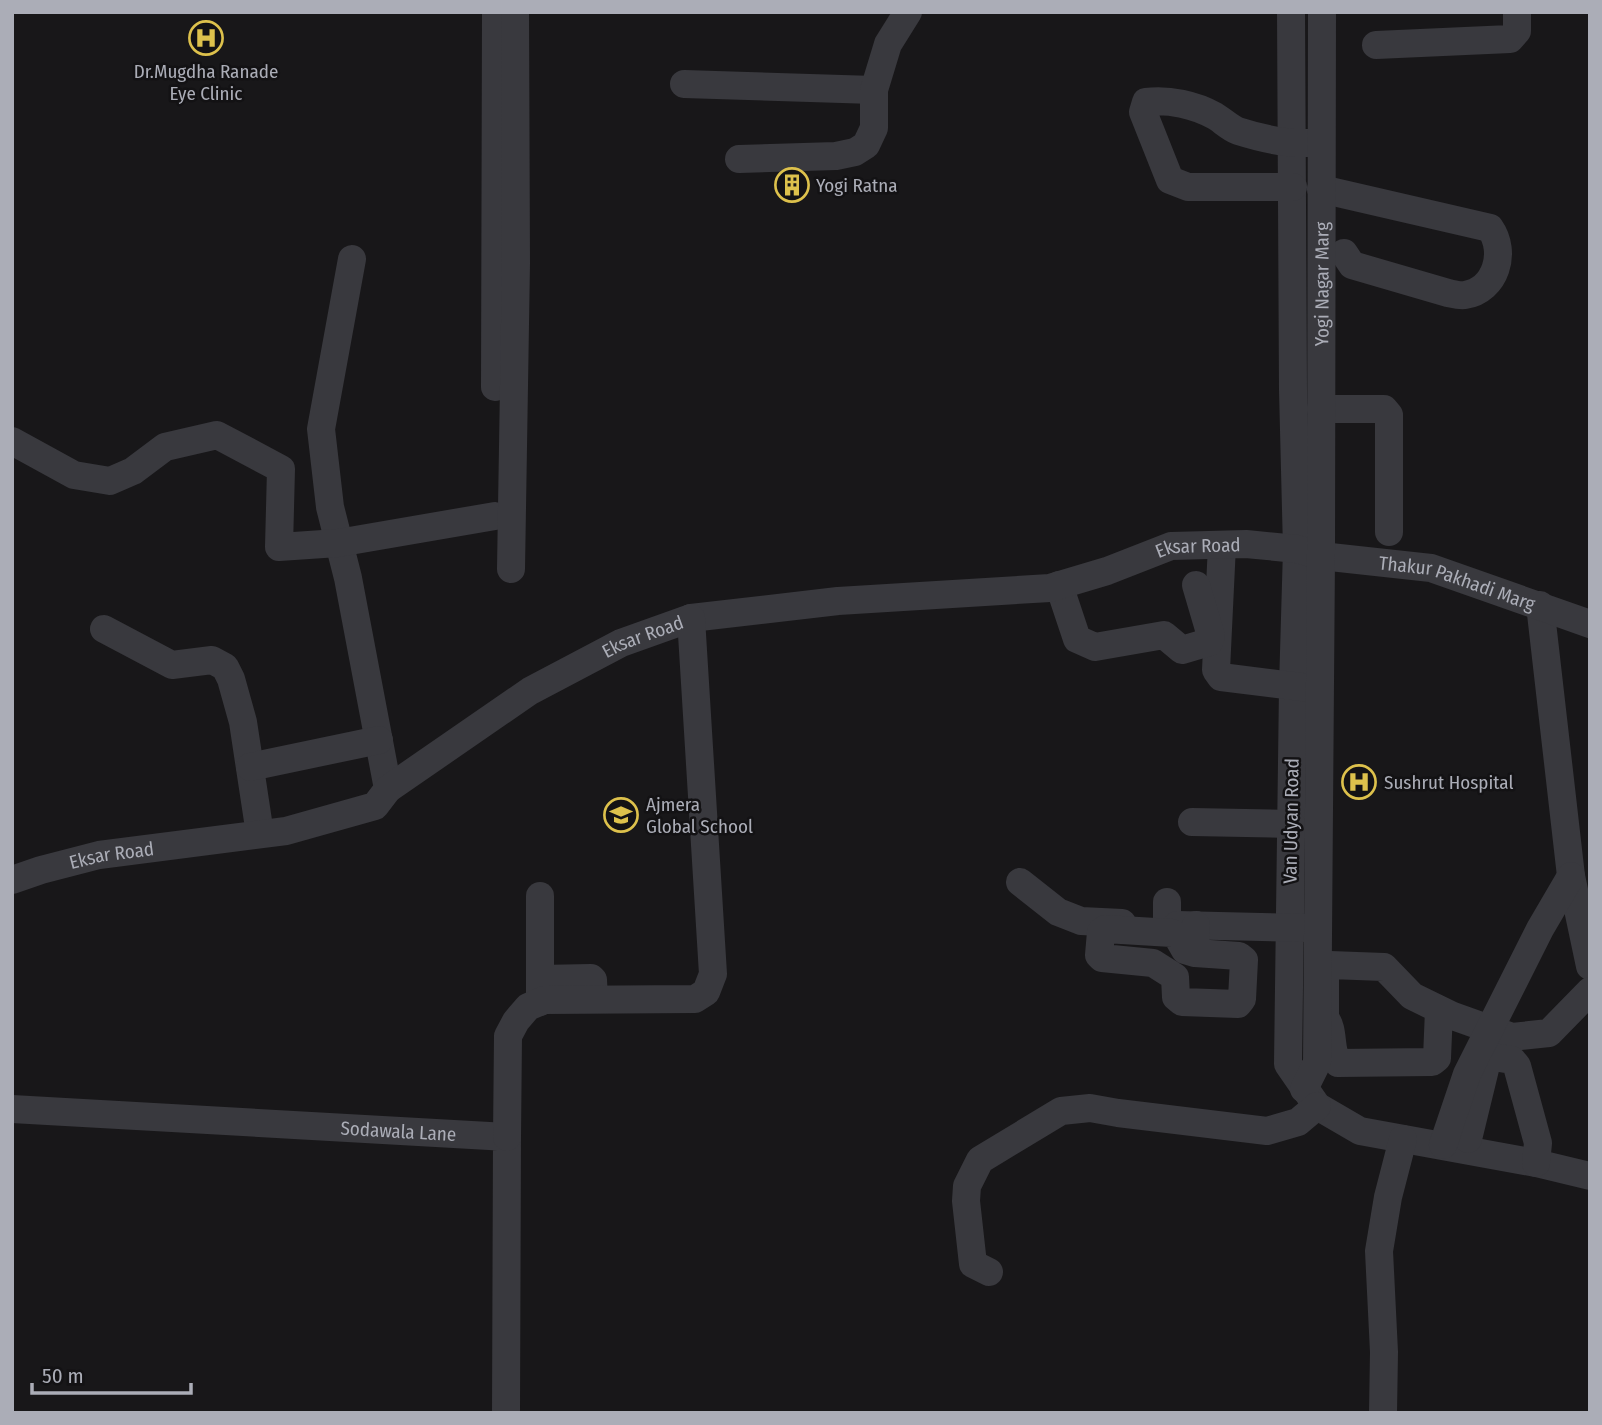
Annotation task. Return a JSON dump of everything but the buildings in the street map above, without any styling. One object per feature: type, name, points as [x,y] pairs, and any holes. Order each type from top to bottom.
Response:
[{"type":"street","points":[[496,12],[506,75],[506,250],[505,299],[504,481],[503,569],[495,516],[504,481]]},
{"type":"street","points":[[506,75],[516,12]]},
{"type":"street","points":[[738,159],[836,156],[855,152],[866,145],[874,128],[874,90],[888,44],[908,12]]},
{"type":"street","points":[[1376,45],[1510,39],[1517,31],[1517,12]]},
{"type":"street","points":[[1292,26],[1322,26]]},
{"type":"street","name":"Yogi Nagar Marg","points":[[1292,26],[1293,390],[1309,552]]},
{"type":"street","name":"Yogi Nagar Marg","points":[[1309,552],[1333,261],[1321,189],[1322,26]]},
{"type":"street","points":[[684,84],[874,90]]},
{"type":"street","points":[[1293,187],[1188,187],[1170,180],[1143,112],[1146,103],[1156,101],[1195,106],[1236,131],[1292,144],[1321,143]]},
{"type":"street","points":[[1293,269],[1333,261],[1464,295],[1480,289],[1496,269],[1499,248],[1497,238],[1490,228],[1321,189]]},
{"type":"street","points":[[352,259],[321,429],[330,506],[348,578],[388,789]]},
{"type":"street","points":[[1293,390],[1321,399],[1384,409],[1389,415],[1389,532]]},
{"type":"street","points":[[12,441],[75,475],[110,481],[133,471],[165,447],[217,435],[281,469],[279,547],[338,543],[495,516]]},
{"type":"street","name":"Eksar Road","points":[[12,880],[99,855],[286,831],[375,806],[388,789],[530,691],[621,643],[691,618],[838,601],[1059,585],[1107,571],[1171,546],[1246,544],[1309,552]]},
{"type":"street","points":[[1222,545],[1216,670],[1221,677],[1306,688]]},
{"type":"street","name":"Thakur Pakhadi Marg","points":[[1309,552],[1431,568],[1590,624]]},
{"type":"street","name":"Van Udyan Road","points":[[1309,552],[1306,688],[1318,928],[1317,1063],[1310,1098]]},
{"type":"street","points":[[1059,585],[1077,639],[1096,647],[1164,635],[1182,650],[1209,642],[1211,636],[1196,585]]},
{"type":"street","points":[[1540,605],[1572,876],[1590,966]]},
{"type":"street","points":[[540,990],[587,988],[695,999],[706,992],[713,974],[691,618]]},
{"type":"street","points":[[104,629],[172,665],[212,660],[225,667],[243,722],[260,834]]},
{"type":"street","name":"Van Udyan Road","points":[[1306,688],[1291,824],[1288,1063],[1310,1098]]},
{"type":"street","points":[[250,767],[379,740]]},
{"type":"street","points":[[1192,822],[1291,824]]},
{"type":"street","points":[[1460,1126],[1490,1030],[1540,929],[1572,876]]},
{"type":"street","points":[[1020,882],[1058,912],[1081,921],[1164,913],[1196,939],[1244,960],[1242,999],[1238,1004],[1182,1002],[1176,997],[1175,977],[1160,966],[1102,958],[1099,955],[1101,932],[1105,929],[1172,933],[1177,936],[1185,950],[1196,939],[1290,928],[1318,928]]},
{"type":"street","points":[[506,1413],[508,1036],[540,990],[540,896]]},
{"type":"street","points":[[1438,1010],[1437,1058],[1432,1062],[1338,1063],[1334,1056],[1329,1023],[1325,1018],[1325,970],[1329,965],[1384,967],[1412,996],[1438,1010],[1512,1037],[1549,1033],[1590,991]]},
{"type":"street","points":[[1475,1077],[1493,1057],[1512,1060],[1517,1066],[1538,1143],[1536,1163]]},
{"type":"street","points":[[989,1272],[973,1264],[966,1201],[967,1186],[980,1160],[1061,1111],[1090,1108],[1267,1131],[1298,1122],[1310,1098],[1360,1131],[1403,1139],[1460,1126],[1536,1163],[1590,1176]]},
{"type":"street","name":"Sodawala Lane","points":[[12,1109],[507,1137]]},
{"type":"street","points":[[1383,1413],[1384,1352],[1379,1251],[1388,1197],[1403,1139]]},
{"type":"place","name":"Dr.Mugdha Ranade Eye Clinic","points":[[206,38]]},
{"type":"place","name":"Yogi Ratna","points":[[792,185]]},
{"type":"place","name":"Sushrut Hospital","points":[[1359,782]]},
{"type":"place","name":"Ajmera Global School","points":[[621,815]]}]
